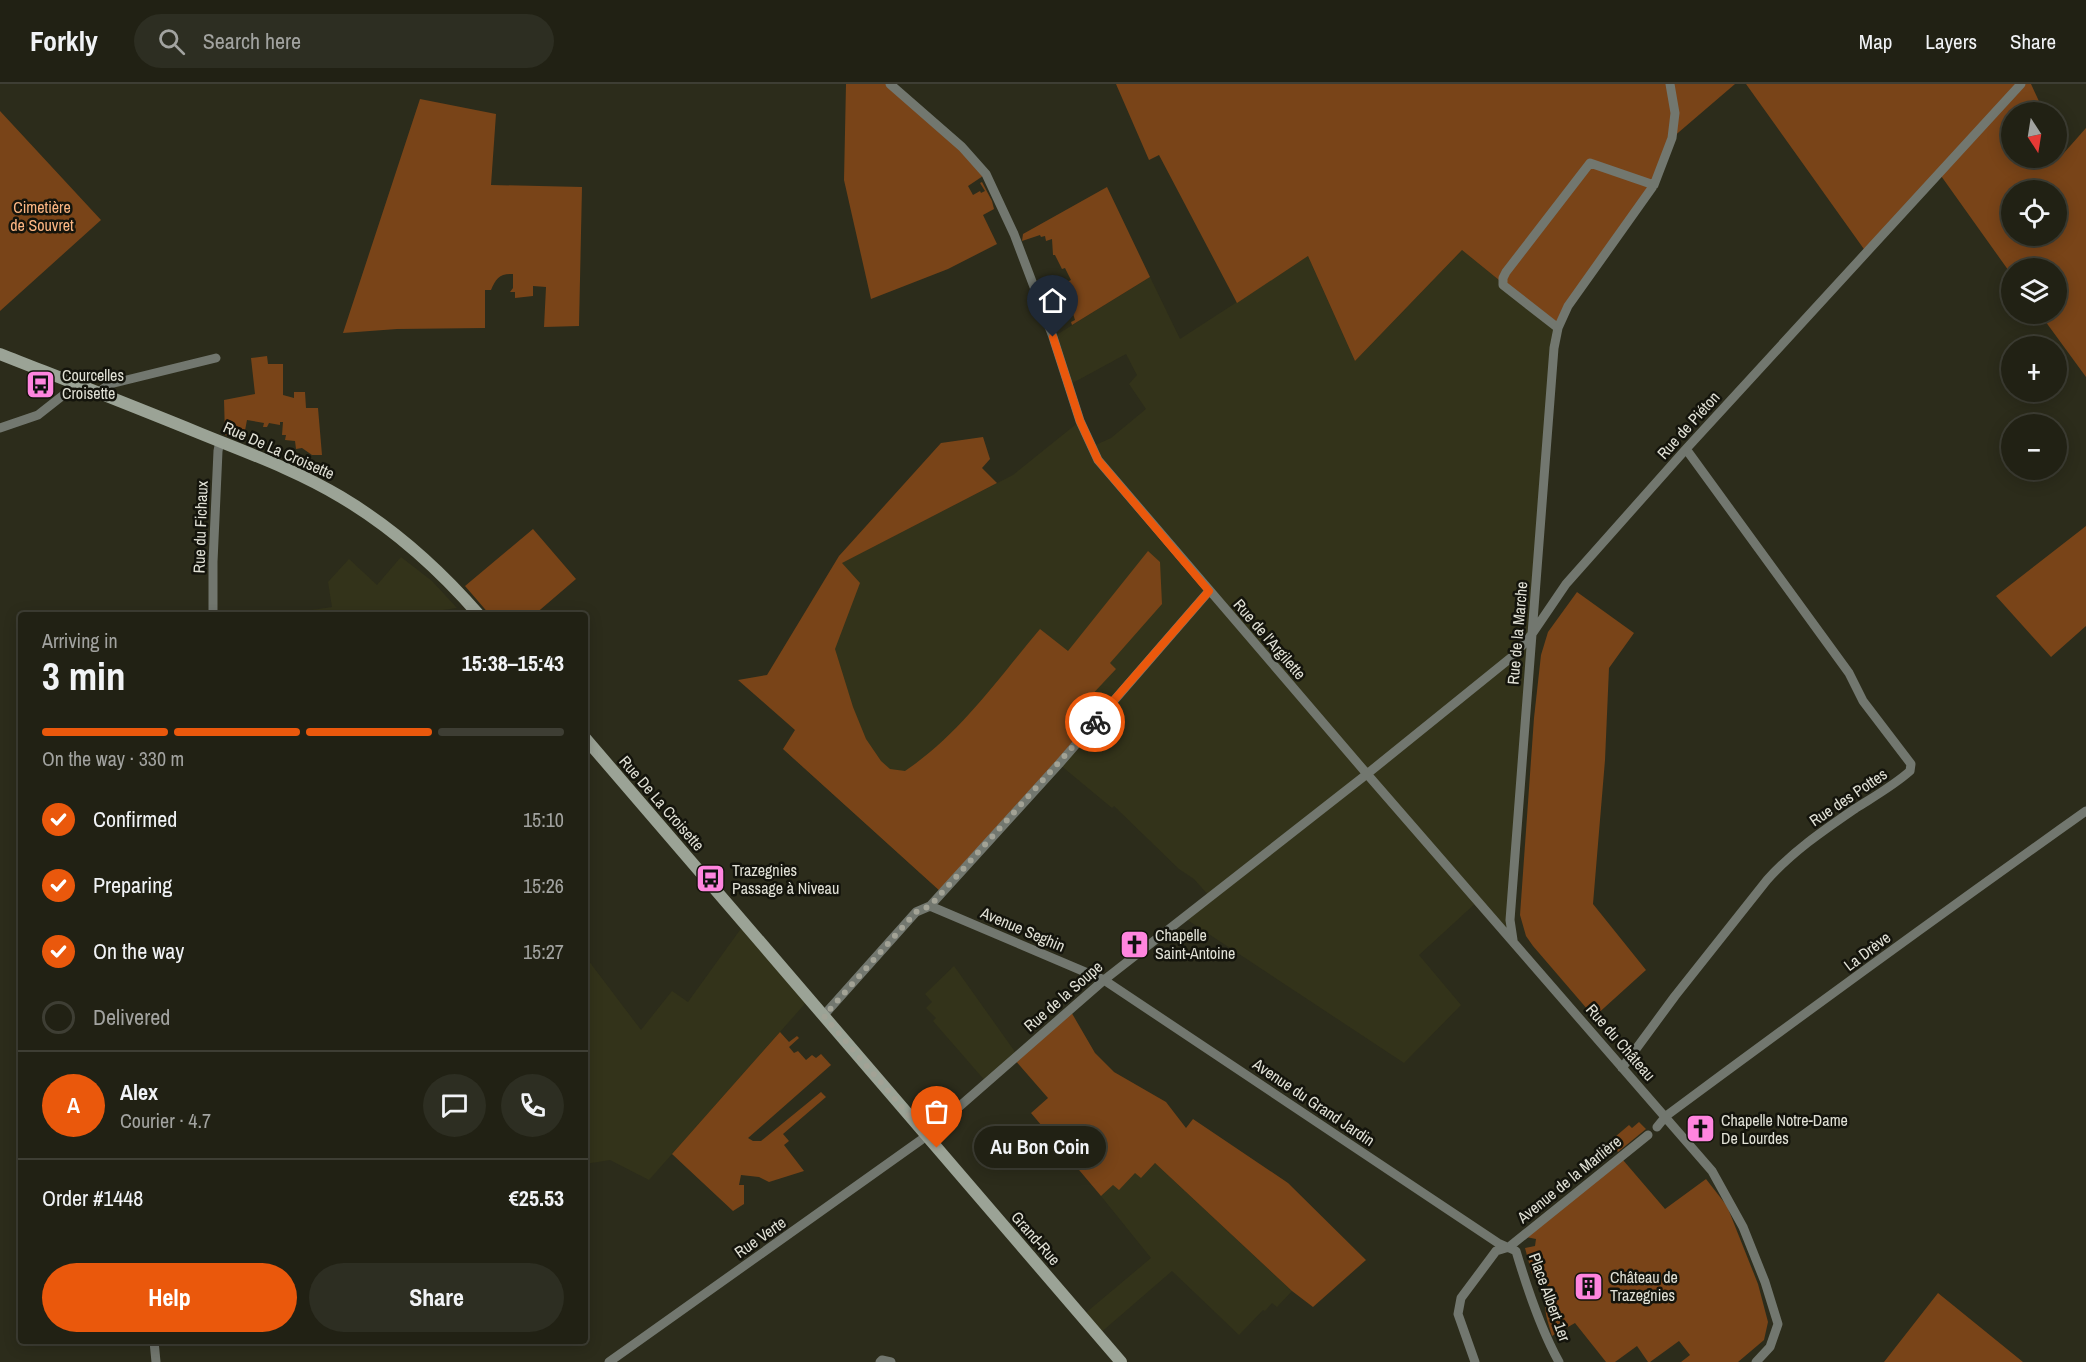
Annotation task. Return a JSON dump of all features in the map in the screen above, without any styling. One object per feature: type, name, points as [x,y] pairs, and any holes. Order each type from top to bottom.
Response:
[{"type":"main road","name":"Rue De La Croisette","points":[[0,354],[301,475],[363,512],[424,558],[476,612]]},
{"type":"main road","name":"Rue De La Croisette","points":[[588,741],[926,1135]]},
{"type":"main road","name":"Grand-Rue","points":[[926,1135],[1121,1362]]},
{"type":"street","name":"Rue de l'Argilette","points":[[890,84],[962,147],[986,174],[1014,234],[1053,337],[1090,447],[1098,460],[1367,774]]},
{"type":"street","name":"Rue de la Marche","points":[[1514,942],[1510,920],[1554,348],[1558,328],[1568,306],[1654,185],[1672,138],[1675,113],[1670,84]]},
{"type":"street","name":"Rue de Piéton","points":[[1367,774],[1513,656],[1532,634],[1566,584],[1686,449],[2021,84]]},
{"type":"street","points":[[1558,328],[1503,285],[1506,272],[1590,164],[1654,185]]},
{"type":"street","points":[[101,394],[103,389],[110,384],[216,358]]},
{"type":"street","points":[[0,428],[38,415],[74,383]]},
{"type":"street","name":"Rue du Fichaux","points":[[213,612],[213,562],[220,441]]},
{"type":"street","name":"Rue des Pottes","points":[[1622,1068],[1675,996],[1783,862],[1797,849],[1897,783],[1910,771],[1911,764],[1863,701],[1849,673],[1686,449]]},
{"type":"street","points":[[824,1016],[916,912],[930,906],[1059,764],[1209,591]]},
{"type":"street","name":"Rue du Château","points":[[1367,774],[1712,1171],[1743,1227],[1765,1282],[1778,1324],[1770,1347],[1756,1362]]},
{"type":"street","name":"Rue de la Soupe","points":[[926,1135],[1104,980],[1367,774]]},
{"type":"street","name":"La Drève","points":[[1666,1116],[1978,887],[2086,811]]},
{"type":"street","name":"Avenue Seghin","points":[[930,906],[1104,980]]},
{"type":"street","name":"Avenue du Grand Jardin","points":[[1104,980],[1498,1243],[1509,1247]]},
{"type":"street","points":[[1658,1127],[1666,1116]]},
{"type":"street","name":"Rue Verte","points":[[609,1362],[804,1225],[926,1135]]},
{"type":"street","name":"Avenue de la Marlière","points":[[1475,1362],[1458,1314],[1461,1298],[1496,1251],[1509,1247],[1648,1135]]},
{"type":"street","name":"Place Albert 1er","points":[[1509,1247],[1516,1251],[1524,1281],[1559,1362]]},
{"type":"street","points":[[154,1344],[156,1362]]},
{"type":"street","points":[[880,1362],[882,1360],[891,1362]]},
{"type":"shaded area","points":[[1462,250],[1558,328],[1510,920],[1514,942],[1478,901],[1419,955],[1461,1005],[1404,1063],[1183,917],[1210,897],[1194,879],[1179,869],[1114,806],[1112,808],[1059,764],[941,892],[783,749],[796,730],[841,563],[1013,475],[1080,421],[1091,447],[1111,438],[1146,409],[1129,384],[1137,375],[1126,354],[1069,385],[1053,337],[1150,277],[1180,339],[1308,256],[1355,361]]},
{"type":"shaded area","points":[[401,557],[432,581],[457,608],[430,612],[299,612],[332,607],[328,582],[349,559],[377,585]]},
{"type":"shaded area","points":[[745,923],[810,998],[649,1180],[610,1160],[588,1164],[588,960],[641,1030],[672,991],[688,1002]]},
{"type":"shaded area","points":[[954,966],[1018,1056],[987,1083],[933,1021],[936,1018],[926,1008],[932,1002],[925,994]]},
{"type":"shaded area","points":[[1155,1163],[1292,1291],[1277,1307],[1272,1303],[1265,1311],[1263,1310],[1239,1335],[1172,1271],[1098,1335],[1082,1316],[1151,1258],[1101,1196],[1114,1184],[1119,1189],[1135,1172],[1141,1178]]},
{"type":"green space","points":[[846,84],[890,84],[986,174],[968,186],[973,195],[980,191],[981,193],[985,191],[980,183],[982,182],[992,201],[994,209],[983,215],[997,244],[948,269],[871,299],[844,180]]},
{"type":"green space","points":[[1116,84],[1735,84],[1672,138],[1662,165],[1558,328],[1462,250],[1355,361],[1308,256],[1237,303],[1159,155],[1149,160]]},
{"type":"green space","points":[[1746,84],[2031,84],[2039,102],[2001,102],[2001,168],[2067,168],[2067,149],[2086,128],[2086,377],[2067,351],[2067,336],[2056,336],[2047,324],[2067,324],[2067,258],[2001,258],[2001,260],[1939,173],[1866,252]]},
{"type":"green space","points":[[420,99],[496,114],[491,185],[582,187],[579,326],[544,327],[546,287],[533,286],[533,296],[515,298],[515,292],[510,292],[513,288],[513,274],[505,274],[499,277],[491,290],[485,290],[485,328],[397,329],[343,333]]},
{"type":"green space","name":"Cimetière de Souvret","points":[[0,111],[101,220],[0,311]]},
{"type":"green space","points":[[1107,187],[1150,277],[1072,325],[1071,322],[1075,320],[1067,295],[1056,298],[1054,289],[1071,280],[1065,268],[1062,269],[1053,255],[1052,239],[1046,241],[1045,236],[1040,235],[1022,241],[1023,234]]},
{"type":"green space","points":[[267,356],[268,364],[283,364],[283,395],[294,398],[294,392],[305,392],[306,408],[318,408],[322,455],[312,455],[302,448],[296,449],[295,441],[285,440],[286,435],[282,435],[283,422],[280,422],[280,425],[269,423],[267,427],[263,427],[264,423],[247,420],[243,441],[225,435],[224,400],[255,394],[251,358]]},
{"type":"green space","points":[[983,437],[990,459],[982,468],[997,483],[842,563],[860,583],[835,649],[853,707],[866,739],[881,761],[890,769],[905,771],[925,757],[977,705],[1040,629],[1068,651],[1148,551],[1160,562],[1162,604],[1110,663],[1116,669],[1088,699],[1104,712],[941,892],[783,749],[795,730],[738,680],[767,675],[839,556],[941,443]]},
{"type":"green space","points":[[2086,526],[2086,626],[2051,657],[1996,596]]},
{"type":"green space","points":[[533,529],[576,579],[538,612],[487,612],[465,586]]},
{"type":"green space","points":[[1577,592],[1634,633],[1609,668],[1605,760],[1593,904],[1646,970],[1594,1017],[1533,946],[1526,936],[1520,915],[1534,718],[1541,655],[1548,632]]},
{"type":"green space","points":[[1070,1010],[1095,1053],[1114,1072],[1166,1102],[1186,1128],[1193,1119],[1288,1183],[1366,1260],[1313,1307],[1292,1291],[1155,1163],[1141,1178],[1135,1173],[1119,1190],[1113,1185],[1101,1196],[1031,1113],[1048,1098],[1014,1059]]},
{"type":"green space","points":[[780,1032],[789,1042],[797,1036],[799,1038],[789,1047],[794,1053],[798,1051],[806,1060],[812,1055],[816,1058],[821,1054],[831,1065],[748,1138],[761,1141],[821,1092],[826,1097],[783,1134],[789,1141],[784,1145],[804,1171],[769,1182],[759,1177],[741,1175],[739,1185],[744,1185],[744,1204],[733,1211],[672,1154]]},
{"type":"green space","points":[[1639,1122],[1646,1129],[1618,1152],[1609,1142],[1629,1125],[1632,1128]]},
{"type":"green space","points":[[1623,1160],[1665,1209],[1706,1179],[1727,1206],[1758,1284],[1768,1322],[1764,1340],[1738,1362],[1681,1362],[1690,1355],[1679,1341],[1650,1362],[1637,1346],[1615,1362],[1606,1362],[1575,1323],[1552,1336],[1545,1308],[1551,1292],[1538,1270],[1532,1274],[1525,1248],[1535,1246],[1536,1239],[1526,1237]]},
{"type":"green space","points":[[1938,1293],[2023,1362],[1884,1362]]},
{"type":"way so far","points":[[937,1148],[824,1016],[916,912],[930,906],[1095,722]]},
{"type":"place","name":"Courcelles Croisette","points":[[41,384]]},
{"type":"place","name":"Trazegnies Passage à Niveau","points":[[711,879]]},
{"type":"place","name":"Chapelle Saint-Antoine","points":[[1134,944]]},
{"type":"place","name":"Chapelle Notre-Dame De Lourdes","points":[[1700,1129]]},
{"type":"place","name":"Au Bon Coin","points":[[937,1148]]},
{"type":"place","name":"Château de Trazegnies","points":[[1589,1286]]},
{"type":"route","points":[[1053,337],[1090,447],[1098,460],[1209,591],[1095,722]]}]
